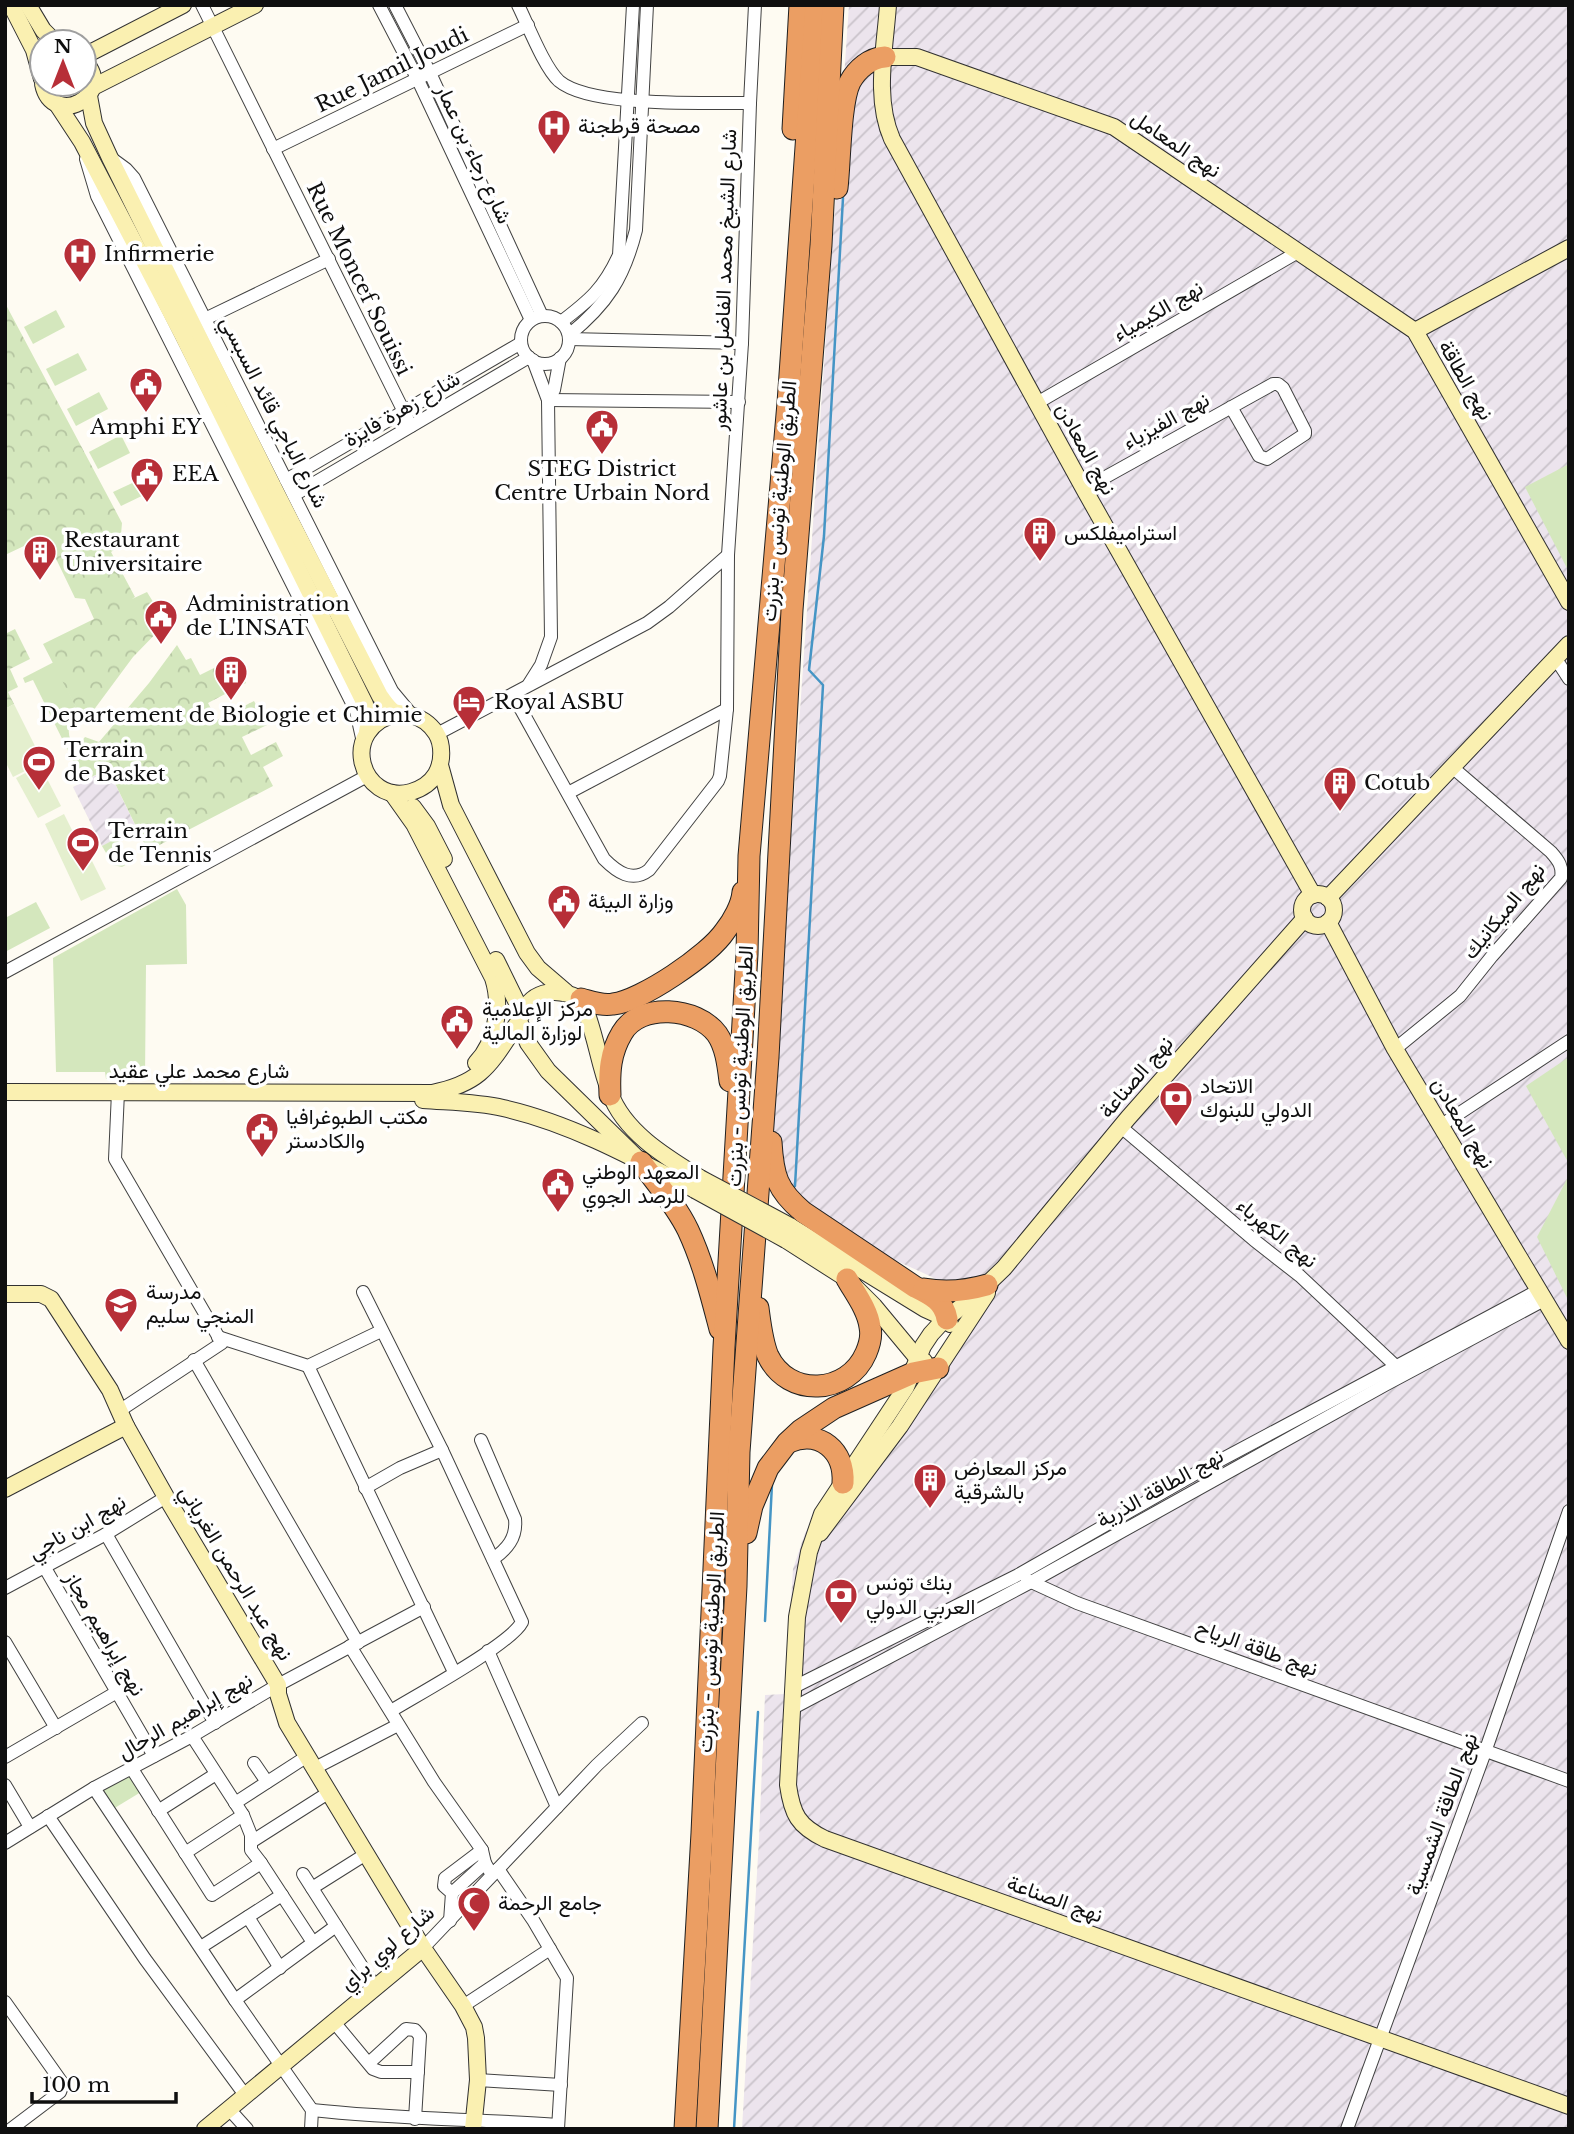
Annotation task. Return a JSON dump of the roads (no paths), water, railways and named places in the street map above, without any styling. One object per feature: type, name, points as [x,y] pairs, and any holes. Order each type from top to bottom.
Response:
[{"type":"highway","points":[[796,271],[789,235],[800,5]]},
{"type":"highway","name":"الطريق الوطنية تونس - بنزرت","points":[[685,2129],[702,1833],[736,1115],[747,954],[749,856],[788,404],[816,5]]},
{"type":"highway","name":"الطريق الوطنية تونس - بنزرت","points":[[707,2129],[736,1587],[739,1452],[768,1057],[792,610],[821,245],[833,5]]},
{"type":"highway","points":[[821,245],[831,226],[836,198],[848,88],[859,69],[877,57],[885,57]]},
{"type":"highway","points":[[574,995],[601,1004],[632,999],[698,957],[726,931],[734,916],[743,897],[744,872],[749,856]]},
{"type":"highway","points":[[610,1095],[611,1057],[623,1030],[652,1013],[682,1012],[703,1022],[716,1034],[725,1052],[736,1115]]},
{"type":"highway","points":[[768,1057],[772,1164],[780,1188],[803,1212],[940,1301],[947,1319]]},
{"type":"highway","points":[[641,1162],[687,1228],[704,1267],[724,1347]]},
{"type":"highway","points":[[754,1268],[768,1356],[786,1377],[802,1385],[817,1387],[842,1381],[854,1373],[870,1341],[871,1328],[866,1314],[847,1279]]},
{"type":"highway","points":[[915,1287],[941,1292],[987,1285]]},
{"type":"highway","points":[[736,1587],[752,1506],[768,1468],[787,1443],[834,1408],[915,1366],[941,1363]]},
{"type":"highway","points":[[787,1443],[808,1437],[828,1445],[841,1463],[843,1483]]},
{"type":"street","points":[[98,49],[183,5]]},
{"type":"street","name":"Rue Moncef Souissi","points":[[202,5],[411,426]]},
{"type":"street","points":[[98,87],[255,5]]},
{"type":"street","name":"شارع رجاء بن عمار","points":[[379,5],[536,318]]},
{"type":"street","name":"شارع رجاء بن عمار","points":[[395,5],[430,73],[536,318]]},
{"type":"street","points":[[518,5],[557,80],[568,87],[588,95],[628,100],[750,103]]},
{"type":"street","points":[[561,322],[588,302],[608,278],[618,254],[633,5]]},
{"type":"street","points":[[569,337],[593,316],[616,284],[628,260],[636,230],[648,5]]},
{"type":"street","name":"شارع الشيخ محمد الفاضل بن عاشور","points":[[568,793],[604,859],[616,870],[634,877],[649,870],[718,781],[727,709],[728,555],[742,343],[755,5]]},
{"type":"street","name":"نهج المعادن","points":[[888,5],[883,110],[892,139],[1083,489],[1321,897]]},
{"type":"street","points":[[20,8],[41,28]]},
{"type":"street","points":[[20,8],[28,32]]},
{"type":"street","name":"Rue Jamil Joudi","points":[[273,149],[528,25]]},
{"type":"street","name":"نهج المعامل","points":[[885,57],[917,57],[1104,122],[1415,331]]},
{"type":"street","points":[[49,98],[57,104],[82,142],[183,334],[365,704],[369,720],[361,760],[367,776],[378,787],[397,794],[427,826],[520,1017],[528,1044],[548,1071],[641,1162]]},
{"type":"street","points":[[57,104],[74,106],[85,98]]},
{"type":"street","points":[[91,98],[91,116],[110,158],[374,684],[387,705],[426,722],[436,734],[441,749],[438,770],[451,805],[518,938],[549,978],[574,995],[589,1016],[610,1095],[636,1131],[697,1184]]},
{"type":"street","name":"شارع الباجي قائد السبسي","points":[[110,158],[134,178],[405,714]]},
{"type":"street","name":"نهج الطاقة","points":[[1569,248],[1415,331],[1569,602]]},
{"type":"street","name":"نهج الكيمياء","points":[[1037,403],[1298,252]]},
{"type":"street","points":[[205,319],[329,259]]},
{"type":"street","points":[[526,688],[541,665],[551,637],[548,400],[522,343],[522,335],[525,327],[536,318],[552,317],[561,322],[569,337],[554,390],[548,400]]},
{"type":"street","points":[[569,337],[742,343]]},
{"type":"street","name":"شارع زهرة فايزة","points":[[286,480],[522,343]]},
{"type":"street","points":[[531,359],[552,363],[561,358]]},
{"type":"street","name":"شارع زهرة فايزة","points":[[294,495],[531,359]]},
{"type":"street","name":"نهج الفيزياء","points":[[1083,489],[1231,407],[1273,384],[1279,384],[1283,388],[1305,434],[1264,459],[1259,456],[1231,407]]},
{"type":"street","points":[[548,400],[739,402]]},
{"type":"street","points":[[436,734],[646,623],[669,607],[728,555]]},
{"type":"street","points":[[1321,897],[1334,910],[1324,925],[1313,925],[1305,918],[1305,902],[1321,897],[1452,767],[1569,644]]},
{"type":"street","points":[[1556,659],[1569,679]]},
{"type":"street","points":[[513,695],[568,793],[727,709]]},
{"type":"street","points":[[365,737],[376,722],[387,716],[405,714]]},
{"type":"street","name":"نهج الميكانيك","points":[[1395,1049],[1460,996],[1561,878],[1562,869],[1551,852],[1452,767]]},
{"type":"street","points":[[397,794],[421,789],[438,770]]},
{"type":"street","points":[[5,972],[367,776]]},
{"type":"street","points":[[397,794],[493,978],[496,993],[494,1029],[485,1053],[472,1067],[454,1078],[416,1091]]},
{"type":"street","name":"نهج الصناعة","points":[[1305,918],[1121,1127],[1004,1268],[931,1334],[888,1416],[822,1514],[804,1576],[797,1617],[788,1785],[790,1800],[794,1814],[801,1824],[825,1839],[1569,2106]]},
{"type":"street","name":"نهج المعادن","points":[[1328,922],[1395,1049],[1569,1341]]},
{"type":"street","points":[[393,1093],[432,1093],[457,1088],[480,1074],[490,1064],[528,1004],[553,991],[574,995]]},
{"type":"street","points":[[1440,1126],[1569,1041]]},
{"type":"street","name":"شارع محمد علي عقيد","points":[[5,1092],[393,1093]]},
{"type":"street","points":[[5,1489],[123,1418],[194,1360],[222,1343],[114,1160],[118,1092]]},
{"type":"street","points":[[393,1093],[409,1099],[499,1107],[532,1115],[697,1184],[947,1319],[954,1334],[954,1343]]},
{"type":"street","name":"نهج الكهرباء","points":[[1121,1127],[1300,1276],[1400,1370]]},
{"type":"street","points":[[569,1129],[660,1188]]},
{"type":"street","points":[[788,1233],[847,1279],[874,1306],[915,1366]]},
{"type":"street","name":"نهج الصناعة","points":[[814,1541],[900,1426],[1004,1268]]},
{"type":"street","points":[[363,1292],[442,1450],[522,1622],[518,1629],[488,1651],[391,1711]]},
{"type":"street","name":"نهج عبد الرحمن الغرياني","points":[[5,1294],[41,1294],[51,1298],[110,1390],[166,1497],[278,1685],[287,1723],[309,1763],[423,1948],[463,2006],[474,2027],[476,2038],[478,2080],[473,2124]]},
{"type":"street","name":"نهج الطاقة الذرية","points":[[794,1687],[1018,1575],[1191,1476],[1541,1295]]},
{"type":"street","points":[[218,1337],[308,1366],[381,1331]]},
{"type":"street","points":[[194,1360],[398,1725],[489,1864],[550,1949],[568,1984],[558,2127],[365,2122],[312,2110]]},
{"type":"street","points":[[308,1366],[454,1672]]},
{"type":"street","name":"نهج الطاقة الذرية","points":[[793,1708],[1031,1582],[1400,1370]]},
{"type":"street","points":[[481,1440],[515,1519],[513,1539],[505,1550],[493,1559]]},
{"type":"street","points":[[365,1488],[400,1468],[442,1450]]},
{"type":"street","name":"نهج ابن ناجي","points":[[5,1588],[106,1534],[166,1497]]},
{"type":"street","name":"نهج الطاقة الشمسية","points":[[1347,2129],[1485,1752],[1569,1511]]},
{"type":"street","points":[[106,1534],[215,1723]]},
{"type":"street","name":"نهج إبراهيم مجاز","points":[[45,1568],[154,1756]]},
{"type":"street","name":"نهج طاقة الرياح","points":[[1018,1575],[1077,1603],[1569,1781]]},
{"type":"street","name":"نهج إبراهيم الرحال","points":[[5,1843],[94,1788],[424,1607]]},
{"type":"street","points":[[5,1642],[56,1728]]},
{"type":"street","points":[[488,1651],[557,1807]]},
{"type":"street","points":[[5,1757],[117,1692]]},
{"type":"street","name":"شارع لوي براي","points":[[205,2129],[423,1948],[450,1921],[489,1864],[557,1807],[642,1723]]},
{"type":"street","points":[[235,1802],[267,1782],[398,1725]]},
{"type":"street","points":[[192,1736],[243,1815],[251,1835],[251,1850],[312,1941]]},
{"type":"street","points":[[254,1763],[267,1782]]},
{"type":"street","points":[[132,1769],[212,1895],[261,1863]]},
{"type":"street","points":[[158,1811],[216,1774]]},
{"type":"street","points":[[5,1785],[30,1827]]},
{"type":"street","points":[[94,1788],[312,2110],[311,2129]]},
{"type":"street","points":[[251,1842],[328,1793]]},
{"type":"street","points":[[185,1853],[243,1815]]},
{"type":"street","points":[[48,1816],[145,1959],[245,2095]]},
{"type":"street","points":[[312,1888],[366,1854]]},
{"type":"street","points":[[450,1921],[452,1893],[444,1886],[445,1878],[489,1864]]},
{"type":"street","points":[[303,1874],[375,1987]]},
{"type":"street","points":[[201,1947],[282,1895]]},
{"type":"street","points":[[248,1917],[280,1968]]},
{"type":"street","points":[[235,2000],[312,1941],[337,1926]]},
{"type":"street","points":[[463,2006],[550,1949]]},
{"type":"street","points":[[5,2003],[63,2084],[60,2092],[11,2129]]},
{"type":"street","points":[[334,2022],[373,2069],[382,2072],[418,2072]]},
{"type":"street","points":[[369,2063],[406,2029],[415,2030],[421,2036],[418,2122]]},
{"type":"street","points":[[478,2080],[561,2085]]},
{"type":"street","points":[[229,2109],[246,2129]]},
{"type":"waterway","points":[[795,1186],[823,685],[809,670],[824,536],[843,198]]},
{"type":"waterway","points":[[765,1621],[772,1484]]},
{"type":"waterway","points":[[734,2129],[758,1712]]},
{"type":"place","name":"مصحة قرطجنة","points":[[554,156]]},
{"type":"place","name":"Infirmerie","points":[[80,284]]},
{"type":"place","name":"Amphi EY","points":[[146,414]]},
{"type":"place","name":"STEG District Centre Urbain Nord","points":[[602,456]]},
{"type":"place","name":"EEA","points":[[147,504]]},
{"type":"place","name":"استراميفلكس","points":[[1040,563]]},
{"type":"place","name":"Restaurant Universitaire","points":[[40,582]]},
{"type":"place","name":"Administration de L'INSAT","points":[[161,646]]},
{"type":"place","name":"Departement de Biologie et Chimie","points":[[231,702]]},
{"type":"place","name":"Royal ASBU","points":[[469,732]]},
{"type":"place","name":"Terrain de Basket","points":[[39,792]]},
{"type":"place","name":"Cotub","points":[[1340,813]]},
{"type":"place","name":"Terrain de Tennis","points":[[83,873]]},
{"type":"place","name":"وزارة البيئة","points":[[564,931]]},
{"type":"place","name":"مركز الإعلامية لوزارة المالية","points":[[457,1051]]},
{"type":"place","name":"الاتحاد الدولي للبنوك","points":[[1176,1128]]},
{"type":"place","name":"مكتب الطبوغرافيا والكادستر","points":[[262,1159]]},
{"type":"place","name":"المعهد الوطني للرصد الجوي","points":[[558,1214]]},
{"type":"place","name":"مدرسة المنجي سليم","points":[[121,1334]]},
{"type":"place","name":"مركز المعارض بالشرقية","points":[[930,1510]]},
{"type":"place","name":"بنك تونس العربي الدولي","points":[[841,1625]]},
{"type":"place","name":"جامع الرحمة","points":[[474,1933]]}]
